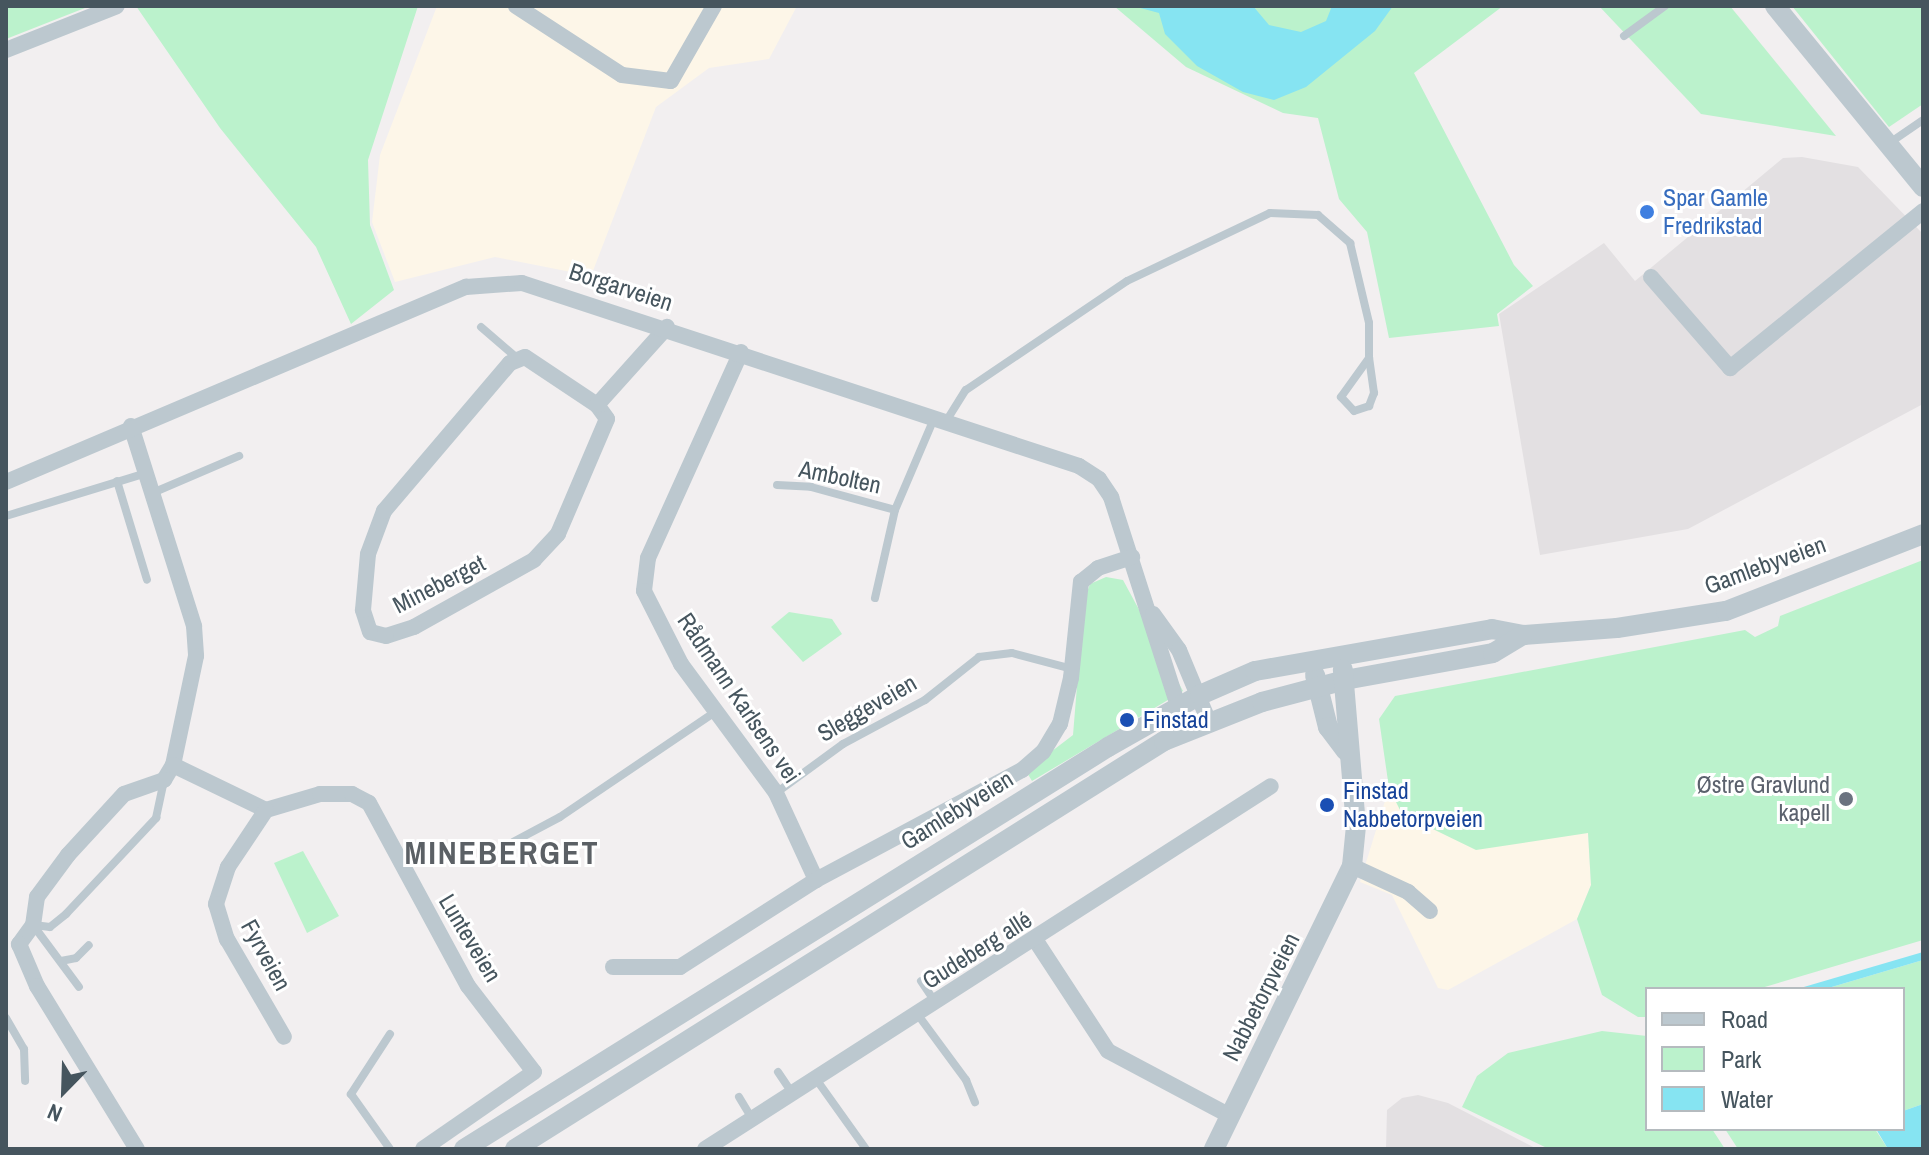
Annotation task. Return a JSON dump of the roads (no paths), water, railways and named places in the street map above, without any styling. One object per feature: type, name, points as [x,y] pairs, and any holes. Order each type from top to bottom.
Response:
[{"type":"street","points":[[6,50],[117,6]]},
{"type":"street","points":[[516,6],[622,75],[671,81],[714,6]]},
{"type":"street","points":[[1775,6],[1923,187]]},
{"type":"street","points":[[1651,277],[1730,368],[1923,211]]},
{"type":"street","name":"Borgarveien","points":[[6,482],[392,316],[491,282],[547,288],[939,422],[1079,466],[1099,479],[1111,497],[1132,557],[1186,731]]},
{"type":"street","points":[[517,358],[542,366],[597,405],[667,327]]},
{"type":"street","name":"Rådmann Karlsens vei","points":[[741,352],[644,575],[648,605],[715,712],[776,793],[816,880]]},
{"type":"street","name":"Mineberget","points":[[517,358],[419,463],[384,511],[368,554],[363,621],[370,632],[386,636],[414,627],[511,575],[550,546],[607,429],[597,405]]},
{"type":"street","points":[[131,426],[149,494],[194,626],[196,656],[173,765],[164,780],[124,794],[68,855],[37,897],[33,925],[19,944],[24,963],[137,1149]]},
{"type":"street","name":"Gamlebyveien","points":[[464,1149],[963,836],[1200,695],[1255,671],[1492,629],[1523,635],[1617,628],[1726,611],[1923,534]]},
{"type":"street","points":[[613,967],[680,967],[816,880],[1022,770],[1043,752],[1060,724],[1072,669],[1081,582],[1098,568],[1132,557]]},
{"type":"street","name":"Borgarveien","points":[[1148,607],[1179,650],[1209,722]]},
{"type":"street","name":"Gamlebyveien","points":[[515,1149],[1144,752],[1209,722],[1345,680],[1493,653],[1523,635]]},
{"type":"street","name":"Nabbetorpveien","points":[[1214,1149],[1352,866],[1356,826],[1346,751],[1351,723],[1340,655]]},
{"type":"street","name":"Nabbetorpveien","points":[[1312,660],[1328,727],[1346,751]]},
{"type":"street","points":[[173,765],[266,810]]},
{"type":"street","name":"Gudeberg allé","points":[[706,1149],[1036,941],[1271,786]]},
{"type":"street","name":"Lunteveien","points":[[266,810],[320,794],[352,794],[369,803],[468,986],[534,1072],[423,1149]]},
{"type":"street","name":"Fyrveien","points":[[266,810],[235,853],[216,904],[227,939],[284,1037]]},
{"type":"street","points":[[1352,866],[1408,892],[1430,911]]},
{"type":"street","points":[[1036,941],[1108,1051],[1230,1116]]},
{"type":"lane","points":[[1624,36],[1665,6]]},
{"type":"lane","points":[[1887,145],[1923,120]]},
{"type":"lane","name":"Ambolten","points":[[875,598],[895,510],[939,422],[966,390],[1127,281],[1270,213],[1318,215],[1350,243],[1366,309],[1374,393],[1369,406],[1354,411],[1341,397],[1369,358]]},
{"type":"lane","points":[[481,327],[517,358]]},
{"type":"lane","points":[[149,494],[239,456]]},
{"type":"lane","points":[[6,514],[143,474]]},
{"type":"lane","points":[[117,481],[147,580]]},
{"type":"lane","name":"Ambolten","points":[[777,485],[811,487],[895,510]]},
{"type":"lane","name":"Sleggeveien","points":[[776,793],[843,744],[925,700],[979,657],[1012,653],[1072,669]]},
{"type":"lane","points":[[513,842],[560,817],[715,712]]},
{"type":"lane","points":[[33,925],[50,927],[66,914],[156,818],[164,780]]},
{"type":"lane","points":[[33,925],[79,987]]},
{"type":"lane","points":[[61,961],[76,958],[89,945]]},
{"type":"lane","points":[[921,981],[937,1003]]},
{"type":"lane","points":[[918,1015],[966,1080],[975,1102]]},
{"type":"lane","points":[[6,1018],[24,1049],[25,1081]]},
{"type":"lane","points":[[390,1034],[351,1094],[390,1149]]},
{"type":"lane","points":[[778,1072],[793,1094]]},
{"type":"lane","points":[[816,1079],[866,1149]]},
{"type":"lane","points":[[739,1097],[753,1119]]},
{"type":"water","points":[[1133,6],[1253,6],[1269,25],[1301,32],[1326,21],[1332,6],[1393,6],[1375,31],[1306,87],[1274,100],[1243,92],[1197,66],[1165,34],[1159,13]]},
{"type":"water","points":[[1923,952],[1923,960],[1832,987],[1804,987]]},
{"type":"water","points":[[1923,1104],[1923,1149],[1888,1149],[1877,1131],[1905,1131],[1905,1110]]},
{"type":"place","name":"Spar Gamle Fredrikstad","points":[[1647,212]]},
{"type":"place","name":"Finstad","points":[[1127,720]]},
{"type":"place","name":"Østre Gravlund kapell","points":[[1846,799]]},
{"type":"place","name":"Finstad Nabbetorpveien","points":[[1327,805]]},
{"type":"district","name":"MINEBERGET","points":[[502,853]]}]
